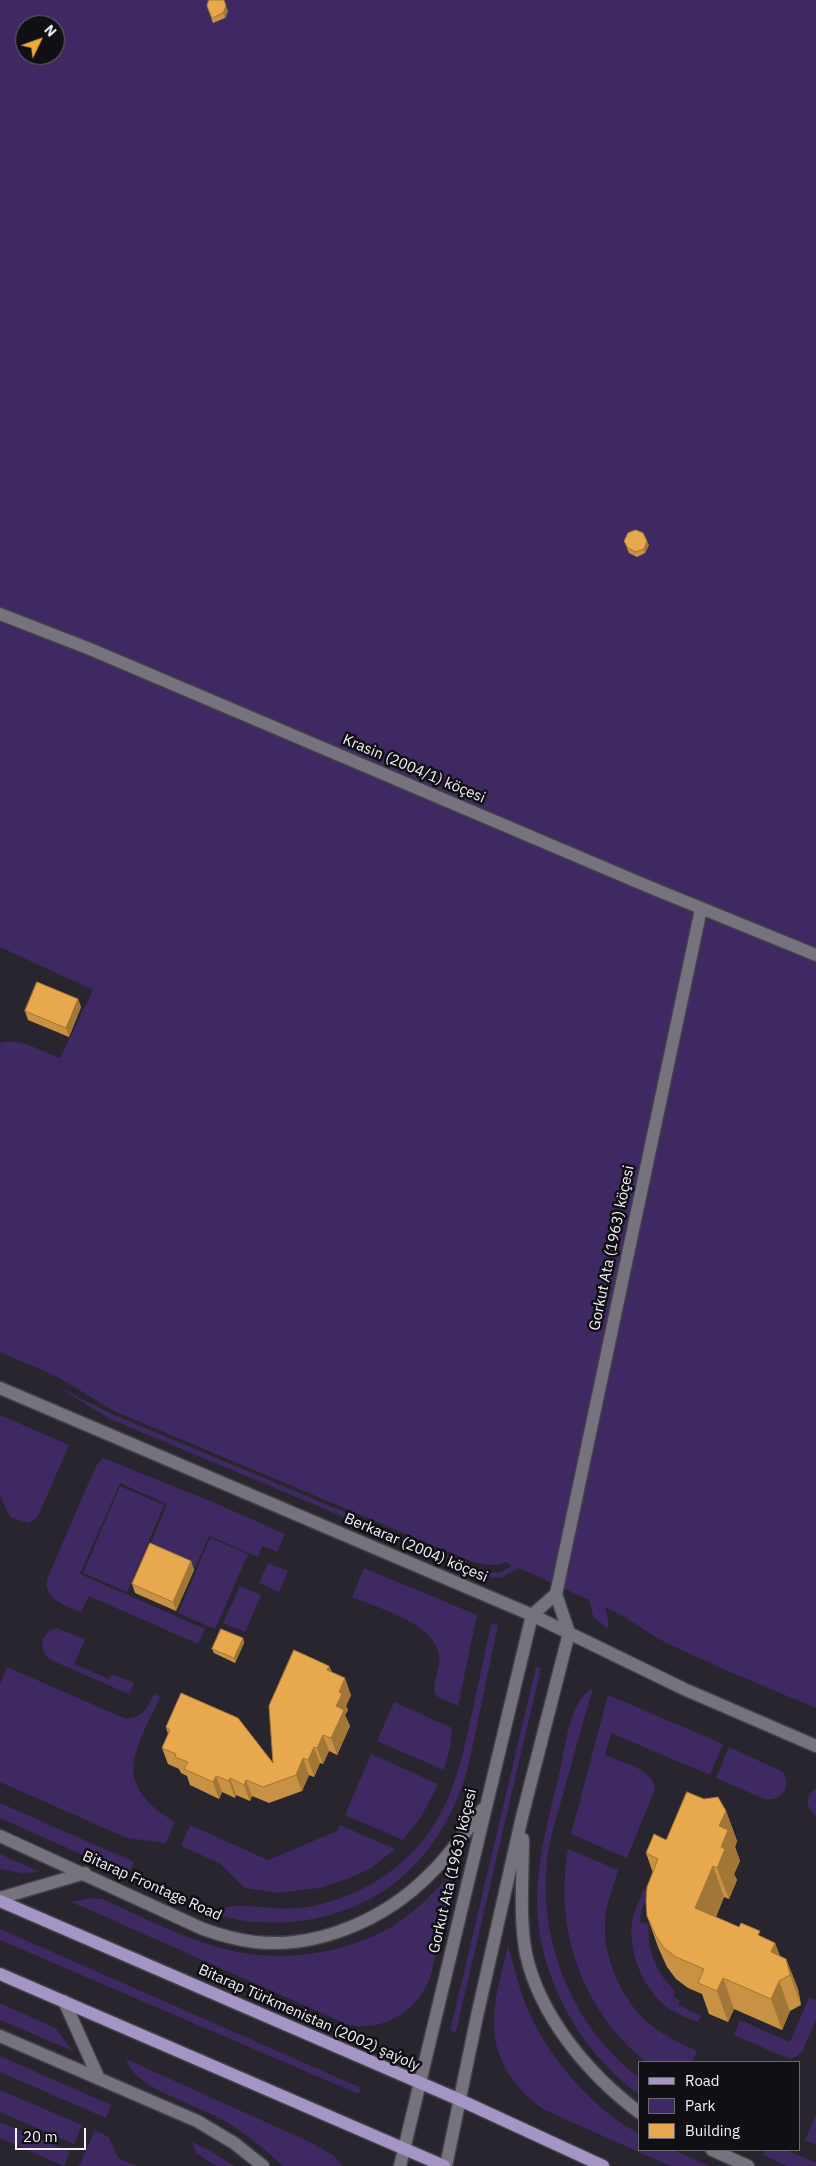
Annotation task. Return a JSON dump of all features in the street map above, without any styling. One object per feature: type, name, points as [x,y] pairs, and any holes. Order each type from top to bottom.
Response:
[{"type":"main road","name":"Bitarap Türkmenistan (2002) şaýoly","points":[[0,1900],[419,2084],[460,2100],[603,2166]]},
{"type":"main road","points":[[0,1974],[445,2166]]},
{"type":"street","name":"Krasin (2004/1) köçesi","points":[[0,614],[90,649],[701,909],[816,955]]},
{"type":"street","name":"Gorkut Ata (1963) köçesi","points":[[556,1594],[701,909]]},
{"type":"street","name":"Berkarar (2004) köçesi","points":[[0,1388],[532,1615],[684,1688],[816,1746]]},
{"type":"street","points":[[445,2166],[522,1816],[569,1633],[556,1594],[532,1615]]},
{"type":"street","name":"Gorkut Ata (1963) köçesi","points":[[400,2166],[532,1615]]},
{"type":"street","name":"Bitarap Frontage Road","points":[[0,1836],[85,1873],[203,1929],[257,1942],[279,1942],[339,1932],[375,1916],[401,1900],[431,1874],[485,1806]]},
{"type":"street","points":[[522,1816],[523,1928],[526,1954],[535,1981],[558,2026],[583,2060],[621,2099],[638,2112]]},
{"type":"street","points":[[0,1900],[85,1873]]},
{"type":"street","points":[[64,2001],[99,2079]]},
{"type":"street","points":[[0,2036],[203,2124],[234,2143],[262,2166]]},
{"type":"street","points":[[714,2151],[742,2164]]},
{"type":"green space","points":[[0,0],[816,0],[816,1708],[675,1647],[605,1607],[609,1626],[606,1628],[593,1616],[589,1600],[519,1568],[501,1578],[487,1577],[110,1419],[58,1387],[112,1414],[487,1572],[499,1573],[512,1566],[506,1562],[493,1565],[470,1561],[114,1411],[58,1377],[0,1352],[0,1043],[15,1042],[60,1058],[93,990],[0,947]]},
{"type":"green space","points":[[0,1415],[69,1445],[39,1514],[28,1523],[10,1517],[0,1496]]},
{"type":"green space","points":[[103,1458],[215,1503],[285,1534],[277,1552],[262,1546],[258,1557],[209,1536],[195,1568],[149,1548],[167,1504],[120,1483],[80,1574],[205,1629],[198,1644],[89,1596],[81,1612],[57,1601],[49,1592],[47,1579],[96,1466]]},
{"type":"green space","points":[[120,1486],[164,1505],[127,1592],[83,1573]]},
{"type":"green space","points":[[210,1538],[248,1554],[215,1629],[178,1613]]},
{"type":"green space","points":[[268,1563],[288,1571],[279,1592],[259,1583]]},
{"type":"green space","points":[[364,1568],[477,1615],[458,1706],[438,1697],[434,1693],[439,1655],[435,1644],[427,1634],[403,1618],[352,1597]]},
{"type":"green space","points":[[240,1586],[261,1595],[245,1632],[223,1623]]},
{"type":"green space","points":[[491,1624],[498,1625],[468,1768],[457,1800],[442,1828],[425,1853],[404,1875],[380,1893],[353,1907],[323,1917],[271,1923],[242,1920],[214,1913],[216,1909],[234,1906],[295,1908],[313,1906],[335,1900],[356,1892],[376,1881],[395,1868],[412,1852],[427,1836],[438,1818],[455,1781]]},
{"type":"green space","points":[[57,1628],[85,1639],[74,1664],[109,1679],[112,1674],[134,1683],[129,1694],[51,1660],[44,1651],[42,1642],[51,1630]]},
{"type":"green space","points":[[7,1667],[124,1718],[135,1717],[143,1712],[154,1694],[160,1697],[143,1734],[134,1766],[135,1780],[142,1794],[155,1808],[175,1822],[166,1843],[127,1838],[0,1782],[0,1684]]},
{"type":"green space","points":[[536,1667],[541,1668],[456,2032],[450,2031]]},
{"type":"green space","points":[[593,1688],[556,1817],[547,1861],[546,1892],[548,1922],[555,1953],[565,1982],[579,2010],[596,2035],[617,2058],[638,2076],[638,2093],[618,2077],[598,2056],[580,2033],[565,2008],[544,1954],[539,1926],[538,1881],[546,1831],[570,1723],[579,1702]]},
{"type":"green space","points":[[608,1695],[723,1744],[710,1775],[611,1733],[605,1755],[643,1771],[653,1782],[655,1789],[627,1858],[571,1834]]},
{"type":"green space","points":[[394,1702],[452,1728],[450,1747],[444,1770],[377,1741]]},
{"type":"green space","points":[[729,1747],[783,1772],[786,1778],[784,1793],[776,1798],[764,1799],[716,1778]]},
{"type":"green space","points":[[371,1754],[438,1784],[421,1817],[403,1840],[345,1815]]},
{"type":"green space","points":[[816,1788],[816,1816],[808,1805],[808,1798]]},
{"type":"green space","points":[[0,1803],[134,1862],[128,1875],[0,1818]]},
{"type":"green space","points":[[190,1825],[268,1860],[337,1831],[340,1825],[395,1849],[371,1868],[350,1878],[319,1888],[278,1893],[245,1888],[219,1863],[181,1846]]},
{"type":"green space","points":[[568,1849],[618,1870],[608,1903],[605,1922],[609,1959],[613,1971],[631,2004],[645,2020],[666,2035],[697,2051],[692,2061],[645,2061],[624,2041],[605,2018],[590,1993],[578,1966],[570,1938],[565,1909]]},
{"type":"green space","points":[[0,1854],[40,1872],[22,1873],[0,1869]]},
{"type":"green space","points":[[455,1870],[431,1975],[426,1988],[409,2009],[386,2022],[373,2025],[346,2024],[72,1902],[91,1898],[102,1899],[161,1926],[221,1948],[242,1953],[287,1956],[331,1950],[374,1936],[393,1926],[418,1907]]},
{"type":"green space","points":[[644,1889],[649,1892],[641,1911],[640,1922],[649,1924],[649,1943],[654,1960],[663,1977],[675,1991],[673,1996],[680,2001],[678,2005],[701,2016],[698,2022],[674,2012],[658,1999],[644,1980],[639,1969],[631,1934],[632,1922]]},
{"type":"green space","points":[[0,1929],[359,2087],[361,2090],[359,2093],[356,2093],[0,1940]]},
{"type":"green space","points":[[508,1945],[528,2010],[547,2046],[574,2081],[606,2112],[638,2133],[638,2151],[676,2151],[709,2166],[670,2166],[545,2110],[532,2100],[514,2081],[504,2065],[497,2048],[494,2032],[494,2015]]},
{"type":"green space","points":[[809,1997],[816,2000],[816,2020],[802,2052],[796,2057],[789,2059],[734,2035],[740,2020],[790,2042]]},
{"type":"green space","points":[[0,2003],[55,2028],[73,2051],[0,2020]]},
{"type":"green space","points":[[0,2056],[111,2105],[106,2118],[0,2072]]},
{"type":"green space","points":[[126,2059],[312,2143],[334,2156],[343,2166],[283,2166],[255,2142],[225,2121],[154,2088],[131,2070]]},
{"type":"green space","points":[[0,2090],[82,2125],[74,2144],[0,2112]]},
{"type":"green space","points":[[816,2115],[816,2145],[805,2140]]},
{"type":"green space","points":[[0,2122],[70,2152],[64,2166],[0,2138]]},
{"type":"green space","points":[[95,2130],[109,2137],[118,2158],[137,2166],[79,2166]]},
{"type":"green space","points":[[192,2142],[211,2151],[234,2166],[216,2166],[196,2153]]},
{"type":"green space","points":[[765,2151],[788,2151],[816,2163],[816,2166],[787,2166],[763,2155]]},
{"type":"building","points":[[209,0],[224,0],[226,6],[223,13],[212,18],[207,6]]},
{"type":"building","points":[[636,530],[643,533],[647,541],[644,549],[636,552],[628,548],[624,541],[628,533]]},
{"type":"building","points":[[37,982],[78,999],[66,1028],[25,1011]]},
{"type":"building","points":[[150,1543],[191,1561],[173,1602],[132,1584]]},
{"type":"building","points":[[221,1629],[243,1638],[234,1658],[212,1649]]},
{"type":"building","points":[[294,1650],[329,1666],[327,1670],[345,1678],[339,1692],[342,1694],[336,1706],[344,1710],[331,1738],[323,1735],[317,1748],[314,1747],[308,1760],[303,1758],[296,1775],[263,1787],[246,1780],[244,1785],[230,1778],[229,1781],[216,1776],[213,1782],[184,1769],[188,1762],[175,1757],[176,1754],[162,1748],[170,1730],[166,1727],[181,1693],[238,1718],[273,1763],[269,1706]]},
{"type":"building","points":[[687,1792],[704,1799],[718,1797],[726,1811],[719,1826],[728,1830],[721,1847],[725,1849],[717,1868],[713,1866],[695,1908],[739,1927],[741,1923],[760,1931],[758,1935],[775,1943],[771,1952],[786,1959],[790,1975],[779,1981],[771,1999],[723,1978],[717,1991],[698,1983],[704,1969],[676,1957],[664,1948],[647,1916],[647,1887],[658,1859],[646,1853],[654,1834],[666,1840]]}]
